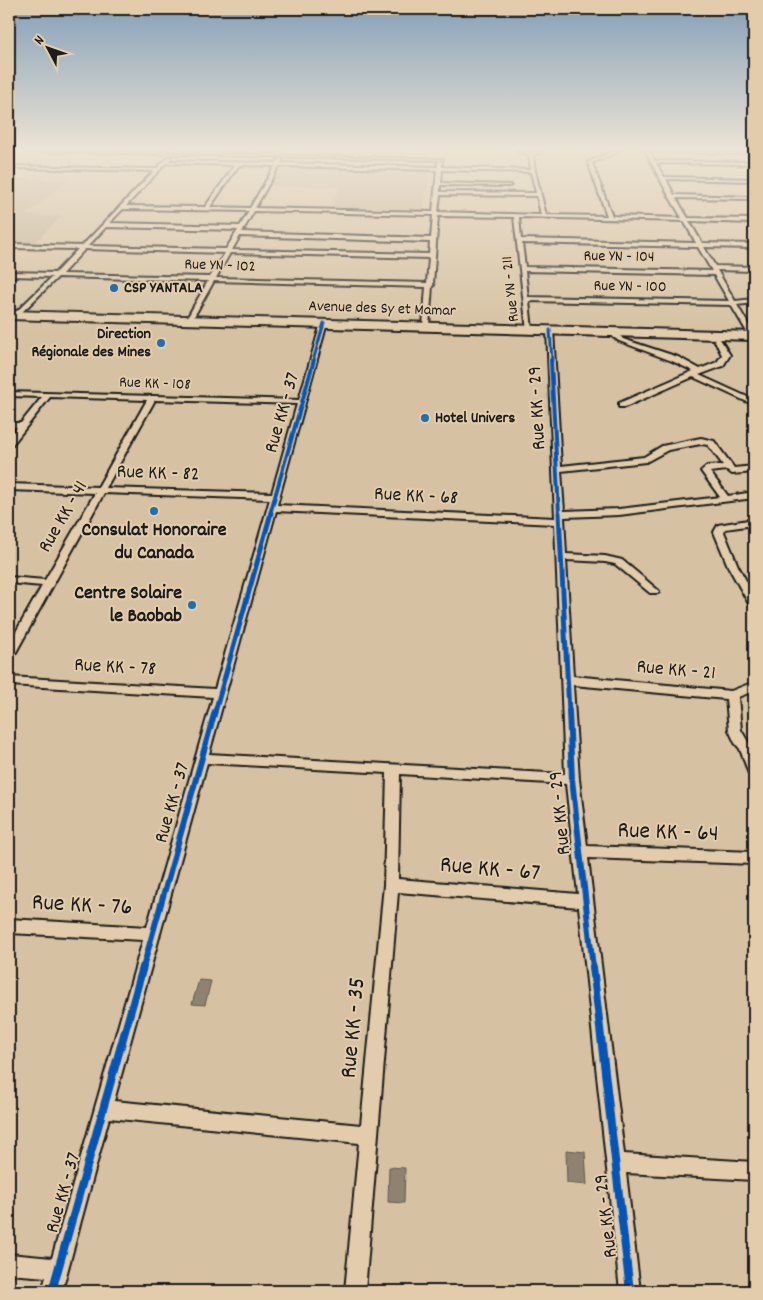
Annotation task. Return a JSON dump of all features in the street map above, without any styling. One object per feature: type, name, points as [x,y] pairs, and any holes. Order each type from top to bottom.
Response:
[{"type":"highway","name":"Avenue des Sy et Mamar","points":[[21,309],[40,316],[753,336]]},
{"type":"street","points":[[21,309],[118,212]]},
{"type":"street","points":[[189,320],[251,212]]},
{"type":"street","points":[[328,212],[754,221]]},
{"type":"street","points":[[543,212],[544,216]]},
{"type":"street","points":[[608,212],[610,218]]},
{"type":"street","points":[[680,212],[753,336]]},
{"type":"street","points":[[426,326],[431,285],[435,214]]},
{"type":"street","name":"Rue YN - 211","points":[[516,216],[529,330]]},
{"type":"street","points":[[105,225],[241,228]]},
{"type":"street","points":[[238,234],[433,240]]},
{"type":"street","points":[[519,241],[741,246],[754,248]]},
{"type":"street","points":[[9,246],[432,256]]},
{"type":"street","name":"Rue YN - 104","points":[[522,269],[754,269]]},
{"type":"street","name":"Rue YN - 102","points":[[9,274],[431,285]]},
{"type":"street","name":"Rue YN - 100","points":[[526,299],[734,303],[754,300]]},
{"type":"street","name":"Rue KK - 37","points":[[52,1291],[324,323]]},
{"type":"street","name":"Rue KK - 29","points":[[550,330],[572,779],[630,1291]]},
{"type":"street","points":[[615,332],[616,337],[621,340],[675,359],[697,372]]},
{"type":"street","points":[[622,405],[720,364],[726,355],[715,335]]},
{"type":"street","points":[[697,372],[696,376],[702,380],[754,403]]},
{"type":"street","name":"Rue KK - 108","points":[[9,394],[301,402]]},
{"type":"street","points":[[9,442],[48,395]]},
{"type":"street","name":"Rue KK - 41","points":[[9,654],[152,398]]},
{"type":"street","points":[[9,425],[23,426]]},
{"type":"street","points":[[556,469],[646,459],[665,448],[701,441],[711,443],[732,471],[754,469]]},
{"type":"street","points":[[726,499],[705,472],[710,468],[727,466]]},
{"type":"street","name":"Rue KK - 82","points":[[9,487],[100,490],[274,502]]},
{"type":"street","name":"Rue KK - 68","points":[[274,502],[559,517],[619,512],[754,495]]},
{"type":"street","points":[[754,522],[722,527],[719,532],[733,566],[754,604]]},
{"type":"street","points":[[560,556],[605,559],[618,562],[654,591]]},
{"type":"street","points":[[9,580],[47,583]]},
{"type":"street","name":"Rue KK - 21","points":[[567,680],[732,695],[735,730],[739,740],[750,748],[754,770]]},
{"type":"street","name":"Rue KK - 78","points":[[9,681],[220,693]]},
{"type":"street","points":[[732,695],[754,686]]},
{"type":"street","points":[[202,758],[572,779]]},
{"type":"street","name":"Rue KK - 35","points":[[355,1291],[391,885],[394,769]]},
{"type":"street","name":"Rue KK - 64","points":[[580,852],[754,858]]},
{"type":"street","name":"Rue KK - 67","points":[[391,885],[586,901]]},
{"type":"street","name":"Rue KK - 76","points":[[9,926],[152,934]]},
{"type":"street","points":[[104,1109],[368,1135]]},
{"type":"street","points":[[616,1164],[754,1170]]},
{"type":"street","points":[[9,1264],[58,1268]]},
{"type":"shaded area","points":[[9,212],[30,212],[26,215],[62,216],[33,244],[9,243]]},
{"type":"shaded area","points":[[199,980],[211,981],[205,1005],[192,1004]]},
{"type":"shaded area","points":[[566,1150],[585,1152],[587,1185],[567,1183]]},
{"type":"shaded area","points":[[389,1167],[405,1168],[404,1203],[388,1202]]},
{"type":"cycle path","points":[[52,1291],[324,323]]},
{"type":"cycle path","points":[[550,330],[572,779],[630,1291]]},
{"type":"place","name":"CSP YANTALA","points":[[114,288]]},
{"type":"place","name":"Direction Régionale des Mines","points":[[161,343]]},
{"type":"place","name":"Hotel Univers","points":[[425,418]]},
{"type":"place","name":"Consulat Honoraire du Canada","points":[[154,511]]},
{"type":"place","name":"Centre Solaire le Baobab","points":[[192,605]]}]
